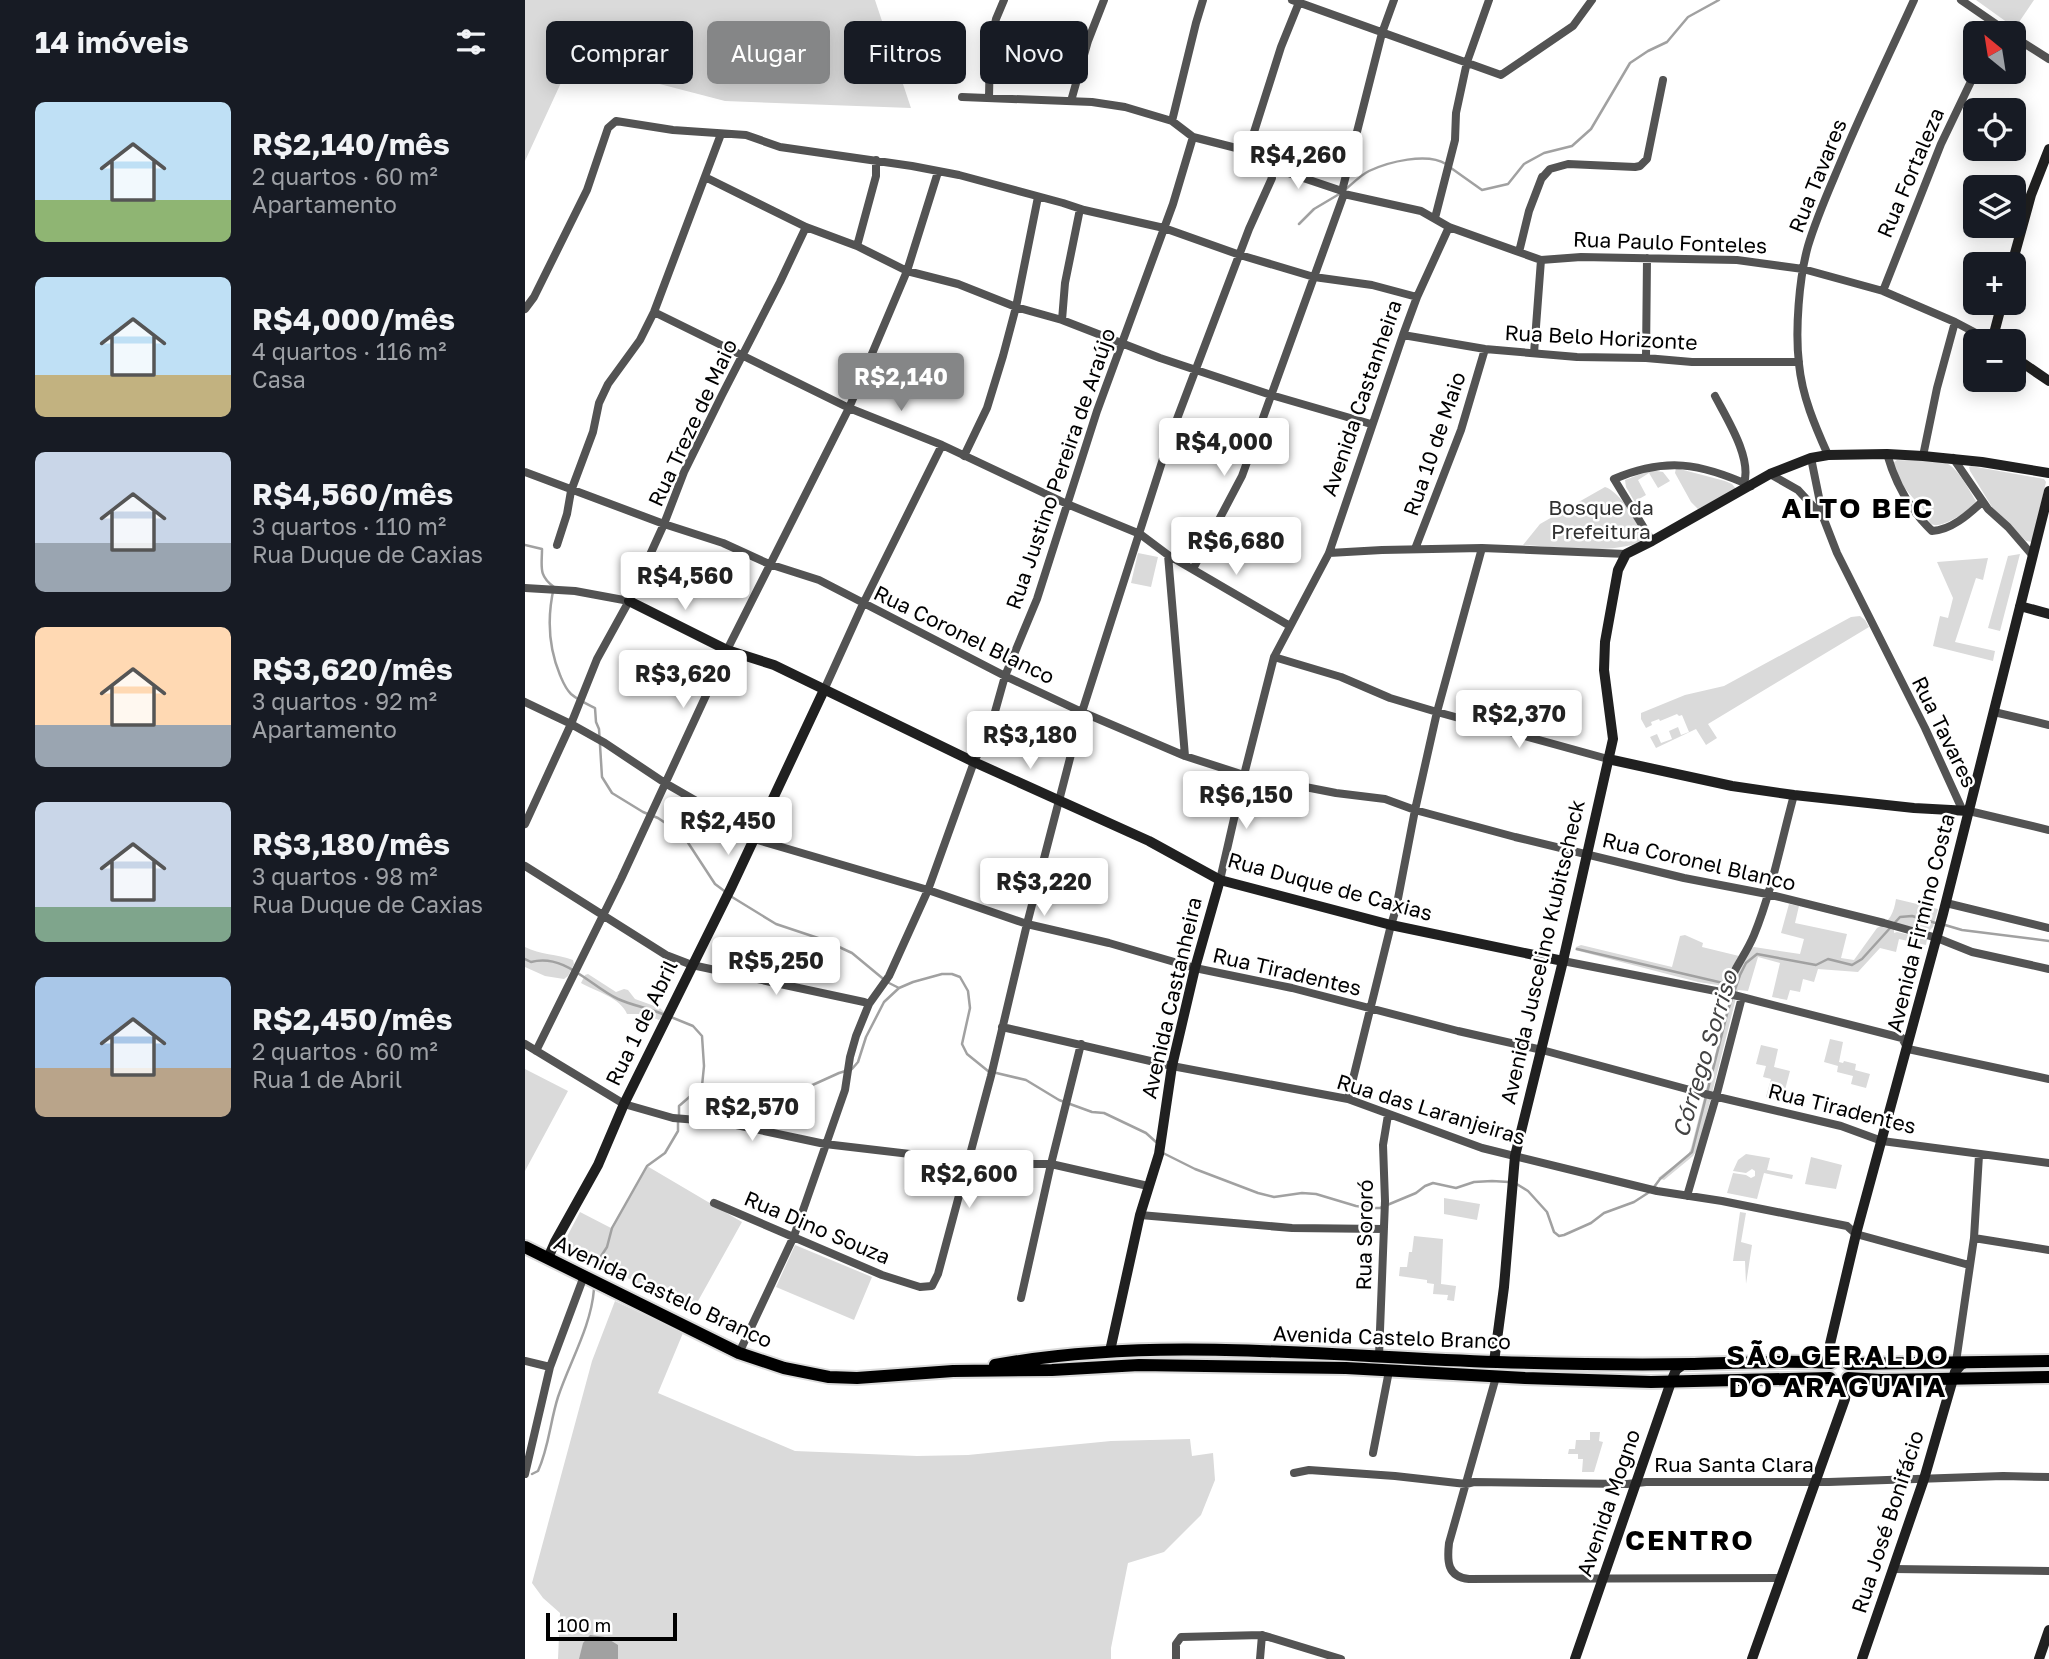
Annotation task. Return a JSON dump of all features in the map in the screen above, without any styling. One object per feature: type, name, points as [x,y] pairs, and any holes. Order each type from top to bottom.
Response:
[{"type":"main road","name":"Avenida Castelo Branco","points":[[525,1247],[739,1353],[784,1368],[829,1377],[1139,1365],[1671,1382],[1830,1378],[1841,1382],[1848,1378],[1870,1380],[2049,1377]]},
{"type":"main road","name":"Avenida Castelo Branco","points":[[953,1371],[1045,1357],[1140,1349],[1494,1362],[1684,1364],[1832,1363],[1840,1360],[1848,1364],[2049,1361]]},
{"type":"main road","points":[[1379,1356],[1382,1371]]},
{"type":"main road","points":[[1753,1380],[1754,1363]]},
{"type":"main road","points":[[1830,1378],[1828,1370],[1832,1363]]},
{"type":"main road","points":[[1848,1364],[1851,1374],[1848,1378]]},
{"type":"street","points":[[989,97],[990,46],[996,19],[1004,0]]},
{"type":"street","points":[[1071,101],[1088,41],[1104,0]]},
{"type":"street","points":[[1172,121],[1203,0]]},
{"type":"street","points":[[1193,569],[1242,475],[1314,277],[1343,192],[1382,33],[1394,0]]},
{"type":"street","points":[[1435,218],[1455,140],[1456,113],[1467,62],[1489,0]]},
{"type":"street","points":[[1248,151],[1297,1],[1501,75],[1573,26],[1592,0]]},
{"type":"street","name":"Rua Tavares","points":[[1828,455],[1812,419],[1799,362],[1798,331],[1803,269],[1823,204],[1914,0]]},
{"type":"street","points":[[1961,0],[1988,21]]},
{"type":"street","points":[[2027,45],[2049,59]]},
{"type":"street","points":[[1519,252],[1529,211],[1542,178],[1550,169],[1568,163],[1635,167],[1647,159],[1663,80]]},
{"type":"street","name":"Rua Fortaleza","points":[[1883,291],[1941,144],[1970,84]]},
{"type":"street","points":[[963,97],[1071,101],[1125,107],[1172,121],[1193,137],[1248,151],[1268,166],[1272,178],[1249,229],[1170,440],[1082,712],[991,1076],[966,1164]]},
{"type":"street","points":[[525,309],[534,297],[587,190],[606,133],[616,121],[673,130],[746,135],[780,147],[959,175],[1164,228],[1314,277],[1372,285],[1417,298]]},
{"type":"street","points":[[557,545],[571,491],[593,432],[599,403],[608,384],[640,340],[654,312],[721,134]]},
{"type":"street","name":"Rua Justino Pereira de Araújo","points":[[739,1353],[794,1236],[845,1090],[851,1050],[869,1004],[890,976],[928,890],[974,762],[991,726],[1005,676],[1037,599],[1097,411],[1164,228],[1193,137]]},
{"type":"street","points":[[2015,252],[2031,195],[2049,149]]},
{"type":"street","points":[[857,246],[876,176],[876,160]]},
{"type":"street","name":"Rua Paulo Fonteles","points":[[1268,166],[1343,192],[1421,211],[1449,226],[1541,260],[1580,257],[1737,260],[1803,269],[1883,291],[1969,329]]},
{"type":"street","points":[[536,1051],[604,915],[727,650],[849,408],[907,271],[938,172]]},
{"type":"street","points":[[705,177],[806,227],[857,246],[907,271],[958,284],[1016,307],[1062,320],[1271,395],[1371,424]]},
{"type":"street","points":[[964,456],[987,408],[1016,307],[1038,197]]},
{"type":"street","points":[[1062,320],[1065,283],[1080,208]]},
{"type":"street","name":"Avenida Castanheira","points":[[1110,1351],[1140,1215],[1159,1154],[1172,1066],[1195,968],[1220,880],[1274,657],[1329,553],[1403,335],[1449,226]]},
{"type":"street","name":"Rua Treze de Maio","points":[[525,824],[571,724],[597,659],[629,601],[664,524],[684,472],[806,227]]},
{"type":"street","points":[[1646,358],[1647,258]]},
{"type":"street","points":[[1534,353],[1541,260]]},
{"type":"street","points":[[654,312],[849,408],[942,445],[1067,504],[1140,534],[1168,555],[1290,626]]},
{"type":"street","points":[[1923,456],[1937,388],[1955,322]]},
{"type":"street","name":"Rua Belo Horizonte","points":[[1403,335],[1485,349],[1577,357],[1692,362],[1799,362]]},
{"type":"street","name":"Rua 10 de Maio","points":[[1415,550],[1457,442],[1485,349]]},
{"type":"street","points":[[2026,365],[2049,381]]},
{"type":"street","points":[[1715,396],[1737,439],[1745,461],[1748,485]]},
{"type":"street","points":[[824,690],[863,604],[942,445]]},
{"type":"street","points":[[1887,454],[1894,477],[1922,522],[1931,530],[1941,530],[1967,516],[1982,502]]},
{"type":"street","points":[[1329,553],[1482,548],[1626,554],[1770,474],[1811,458],[1828,455],[1887,454],[1953,458],[2049,473]]},
{"type":"street","name":"Rua Tavares","points":[[1811,458],[1823,517],[1837,553],[1966,810]]},
{"type":"street","points":[[1953,458],[1982,502],[2033,556]]},
{"type":"street","points":[[1652,541],[1614,479],[1650,466],[1665,464],[1699,469],[1748,485]]},
{"type":"street","name":"Rua Coronel Blanco","points":[[525,472],[571,491],[723,543],[769,564],[819,580],[1005,676],[1185,756],[1244,775],[1336,793],[1385,799],[1415,810],[1586,854],[1684,878],[1767,894],[1937,936]]},
{"type":"street","name":"Rua Tavares","points":[[1770,474],[1798,490],[1823,517]]},
{"type":"street","name":"Avenida Firmino Costa","points":[[1832,1363],[1830,1344],[1856,1234],[1945,908],[1966,810],[2046,515],[2049,491]]},
{"type":"street","points":[[1348,1099],[1396,909],[1437,712],[1482,548]]},
{"type":"street","name":"Avenida Juscelino Kubitscheck","points":[[1494,1362],[1504,1287],[1515,1156],[1563,961],[1613,738],[1604,670],[1605,642],[1618,569],[1626,554]]},
{"type":"street","points":[[1168,555],[1185,756]]},
{"type":"street","name":"Rua Duque de Caxias","points":[[525,588],[575,591],[629,601],[727,650],[774,665],[1059,802],[1149,841],[1220,880],[1391,925],[1734,995],[1902,1038],[1908,1049],[2049,1079]]},
{"type":"street","points":[[2020,606],[2049,614]]},
{"type":"street","points":[[1274,657],[1341,677],[1390,698],[1608,759],[1732,786],[1794,796],[1914,808],[1966,810],[2049,830]]},
{"type":"street","name":"Rua 1 de Abril","points":[[548,1258],[598,1165],[624,1104],[728,894],[824,690]]},
{"type":"street","points":[[525,702],[571,724]]},
{"type":"street","points":[[1994,712],[2049,725]]},
{"type":"street","name":"Rua Tiradentes","points":[[571,724],[745,829],[754,839],[928,890],[1027,924],[1109,943],[1195,968],[1292,988],[1542,1050],[1711,1096],[1841,1126],[1882,1141],[2049,1163]]},
{"type":"street","points":[[1687,1196],[1734,995],[1735,966],[1753,937],[1794,796]]},
{"type":"street","points":[[525,866],[667,955],[692,965],[869,1004]]},
{"type":"street","points":[[1945,908],[2049,928]]},
{"type":"street","points":[[1937,936],[1972,952],[2049,969]]},
{"type":"street","name":"Rua das Laranjeiras","points":[[1002,1027],[1172,1066],[1348,1099],[1482,1148],[1657,1191],[1847,1226],[1856,1234],[1969,1265]]},
{"type":"street","points":[[525,1044],[624,1104],[673,1118],[722,1122],[825,1144],[966,1164],[1051,1164],[1148,1186]]},
{"type":"street","points":[[1021,1298],[1081,1044]]},
{"type":"street","name":"Rua Sororó","points":[[1379,1356],[1385,1205],[1383,1144],[1388,1115]]},
{"type":"street","points":[[1962,1362],[1979,1155]]},
{"type":"street","name":"Rua Dino Souza","points":[[714,1203],[882,1275],[920,1287],[932,1286],[938,1274],[966,1164]]},
{"type":"street","points":[[1140,1215],[1292,1228],[1384,1229]]},
{"type":"street","points":[[1974,1238],[2049,1250]]},
{"type":"street","points":[[525,1474],[529,1441],[550,1367],[584,1276]]},
{"type":"street","points":[[525,1361],[550,1367]]},
{"type":"street","name":"Rua José Bonifácio","points":[[1862,1659],[1924,1479],[1955,1372],[1962,1362]]},
{"type":"street","name":"Avenida Mogno","points":[[1575,1659],[1671,1382],[1676,1370],[1684,1364]]},
{"type":"street","points":[[1373,1453],[1382,1371]]},
{"type":"street","points":[[1496,1377],[1458,1506],[1447,1558],[1455,1574],[1465,1579],[1781,1578]]},
{"type":"street","points":[[1752,1659],[1845,1399],[1848,1378]]},
{"type":"street","points":[[1845,1399],[1853,1388],[1870,1380]]},
{"type":"street","name":"Rua Santa Clara","points":[[1294,1472],[1309,1470],[1383,1475],[1466,1484],[1815,1482],[2049,1477]]},
{"type":"street","points":[[1893,1569],[2049,1571]]},
{"type":"street","points":[[2039,1659],[2049,1630]]},
{"type":"street","points":[[1260,1659],[1262,1634]]},
{"type":"street","points":[[1175,1659],[1176,1644],[1181,1637],[1262,1634],[1341,1659]]},
{"type":"green space","points":[[525,0],[875,0],[882,21],[844,21],[844,84],[903,84],[911,108],[725,101],[660,84],[693,84],[693,21],[546,21],[546,84],[560,84],[525,161]]},
{"type":"green space","points":[[1976,0],[2034,0],[2020,21],[2005,21]]},
{"type":"green space","points":[[1897,460],[1948,464],[1962,478],[1976,501],[1951,521],[1932,524],[1898,476],[1893,463]]},
{"type":"green space","points":[[1971,466],[2044,479],[2046,482],[2032,542],[2026,541],[1992,507],[1970,471]]},
{"type":"green space","points":[[1676,468],[1725,481],[1736,489],[1698,509],[1691,502],[1675,473]]},
{"type":"green space","points":[[1651,470],[1663,472],[1670,481],[1658,488],[1649,473],[1638,480],[1646,495],[1639,499],[1644,508],[1640,511],[1626,487],[1625,480]]},
{"type":"green space","name":"Bosque da Prefeitura","points":[[1605,487],[1617,495],[1629,510],[1639,527],[1643,541],[1601,549],[1523,545],[1540,524]]},
{"type":"green space","points":[[1138,553],[1158,557],[1151,587],[1131,583]]},
{"type":"green space","points":[[2020,554],[2000,631],[1988,628],[2008,556]]},
{"type":"green space","points":[[1988,558],[1983,580],[1976,578],[1955,642],[1995,651],[1993,661],[1933,646],[1940,616],[1948,618],[1953,598],[1937,562]]},
{"type":"green space","points":[[1860,616],[1869,627],[1708,724],[1717,738],[1706,745],[1696,729],[1656,748],[1650,737],[1657,734],[1661,743],[1672,739],[1669,731],[1678,727],[1681,735],[1689,732],[1682,715],[1677,714],[1660,721],[1659,719],[1646,728],[1641,713],[1685,695],[1724,686],[1851,617]]},
{"type":"green space","points":[[1896,899],[1938,909],[1933,927],[1929,931],[1903,925],[1894,928],[1894,933],[1927,939],[1926,945],[1899,939],[1896,952],[1880,948],[1858,972],[1818,969],[1814,982],[1803,979],[1800,992],[1790,990],[1787,1000],[1772,997],[1780,963],[1758,957],[1748,991],[1738,990],[1698,1149],[1664,1180],[1658,1178],[1688,1155],[1691,1148],[1732,989],[1731,983],[1750,949],[1754,947],[1800,954],[1804,939],[1781,933],[1789,904],[1799,906],[1795,923],[1847,934],[1841,958],[1854,960],[1877,928],[1891,916]]},
{"type":"green space","points":[[1685,935],[1703,943],[1702,947],[1739,956],[1724,986],[1698,982],[1575,950],[1581,945],[1672,967],[1680,936]]},
{"type":"green space","points":[[525,947],[573,960],[574,964],[568,976],[564,979],[545,976],[525,967]]},
{"type":"green space","points":[[588,974],[616,992],[628,990],[635,999],[660,1008],[665,1013],[659,1020],[643,1014],[627,1014],[613,999],[581,983]]},
{"type":"green space","points":[[1830,1039],[1843,1042],[1839,1062],[1856,1064],[1855,1070],[1870,1074],[1866,1088],[1851,1084],[1853,1076],[1837,1072],[1838,1066],[1824,1062]]},
{"type":"green space","points":[[1761,1045],[1778,1049],[1774,1067],[1790,1071],[1782,1101],[1766,1097],[1771,1079],[1763,1077],[1766,1066],[1756,1064]]},
{"type":"green space","points":[[525,1069],[568,1091],[525,1171]]},
{"type":"green space","points":[[1746,1154],[1770,1158],[1767,1170],[1793,1175],[1792,1179],[1764,1173],[1757,1199],[1727,1193],[1733,1173],[1751,1178],[1755,1176],[1752,1169],[1746,1173],[1733,1171],[1738,1160]]},
{"type":"green space","points":[[1811,1157],[1842,1165],[1836,1189],[1805,1184]]},
{"type":"green space","points":[[647,1166],[742,1222],[693,1310],[562,1246],[580,1212],[611,1228]]},
{"type":"green space","points":[[1444,1198],[1480,1204],[1477,1220],[1444,1214]]},
{"type":"green space","points":[[1740,1212],[1746,1213],[1741,1242],[1752,1245],[1746,1284],[1745,1261],[1733,1261]]},
{"type":"green space","points":[[1414,1236],[1443,1239],[1441,1284],[1456,1286],[1454,1301],[1447,1300],[1448,1295],[1433,1294],[1434,1284],[1427,1283],[1427,1280],[1399,1276],[1400,1267],[1407,1267]]},
{"type":"green space","points":[[795,1245],[872,1277],[854,1320],[776,1287]]},
{"type":"green space","points":[[615,1301],[683,1333],[658,1393],[795,1451],[917,1456],[968,1455],[1111,1441],[1190,1439],[1192,1456],[1213,1453],[1215,1480],[1201,1515],[1164,1552],[1128,1563],[1111,1659],[558,1659],[560,1613],[543,1598],[532,1583],[592,1361]]},
{"type":"green space","points":[[1590,1432],[1600,1432],[1599,1441],[1603,1442],[1594,1472],[1582,1472],[1583,1459],[1578,1459],[1578,1454],[1568,1454],[1569,1449],[1575,1449],[1576,1440],[1590,1440]]},
{"type":"shaded area","points":[[590,1635],[605,1637],[618,1645],[618,1659],[579,1659],[583,1643]]},
{"type":"waterway","points":[[1451,168],[1482,190],[1508,184],[1524,164],[1544,153],[1572,146],[1591,129],[1630,63],[1667,42],[1688,17],[1719,0]]},
{"type":"waterway","points":[[1346,189],[1369,171],[1386,164],[1418,159],[1438,160],[1446,164]]},
{"type":"waterway","points":[[1299,224],[1314,209],[1341,193]]},
{"type":"waterway","points":[[525,545],[542,549],[543,574],[554,587],[550,631],[553,653],[562,680],[571,694],[595,708],[602,777],[612,793],[683,835],[715,884],[727,893]]},
{"type":"waterway","points":[[732,897],[776,924],[824,940],[852,953],[887,982],[899,988]]},
{"type":"waterway","name":"Córrego Sorriso","points":[[1515,1183],[1528,1191],[1547,1212],[1554,1232],[1559,1236],[1591,1223],[1604,1213],[1634,1202],[1651,1191],[1660,1179],[1692,1152],[1728,1010],[1746,963],[1757,954],[1816,965],[1828,959],[1852,965],[1862,959],[1900,917],[1912,916],[1939,924]]},
{"type":"waterway","name":"Córrego Sorriso","points":[[1945,925],[1962,930],[2049,941]]},
{"type":"waterway","points":[[1577,949],[1736,986]]},
{"type":"waterway","name":"Córrego Sorriso","points":[[525,959],[566,966],[618,999],[665,1015]]},
{"type":"waterway","name":"Córrego Sorriso","points":[[702,1086],[724,1098],[786,1097],[852,1069],[858,1062],[866,1037],[884,1002],[899,988],[913,982],[952,974],[960,977],[968,991],[970,1008],[962,1044],[967,1054],[988,1071],[1026,1080],[1059,1100],[1092,1112],[1104,1113],[1146,1133],[1156,1142]]},
{"type":"waterway","name":"Córrego Sorriso","points":[[671,1017],[693,1026],[702,1036],[702,1086]]},
{"type":"waterway","points":[[679,1115],[679,1106],[702,1086]]},
{"type":"waterway","points":[[594,1267],[607,1247],[612,1228],[647,1166],[665,1153],[678,1131],[678,1122]]},
{"type":"waterway","name":"Córrego Sorriso","points":[[1163,1153],[1195,1169],[1258,1193],[1274,1197],[1316,1194],[1371,1208],[1380,1208],[1433,1183],[1456,1188],[1474,1182],[1509,1182]]},
{"type":"waterway","points":[[532,1474],[538,1471],[542,1462],[558,1397],[589,1317],[594,1289]]},
{"type":"district","name":"ALTO BEC","points":[[1858,508]]},
{"type":"district","name":"SÃO GERALDO DO ARAGUAIA","points":[[1838,1371]]},
{"type":"district","name":"CENTRO","points":[[1690,1540]]}]
